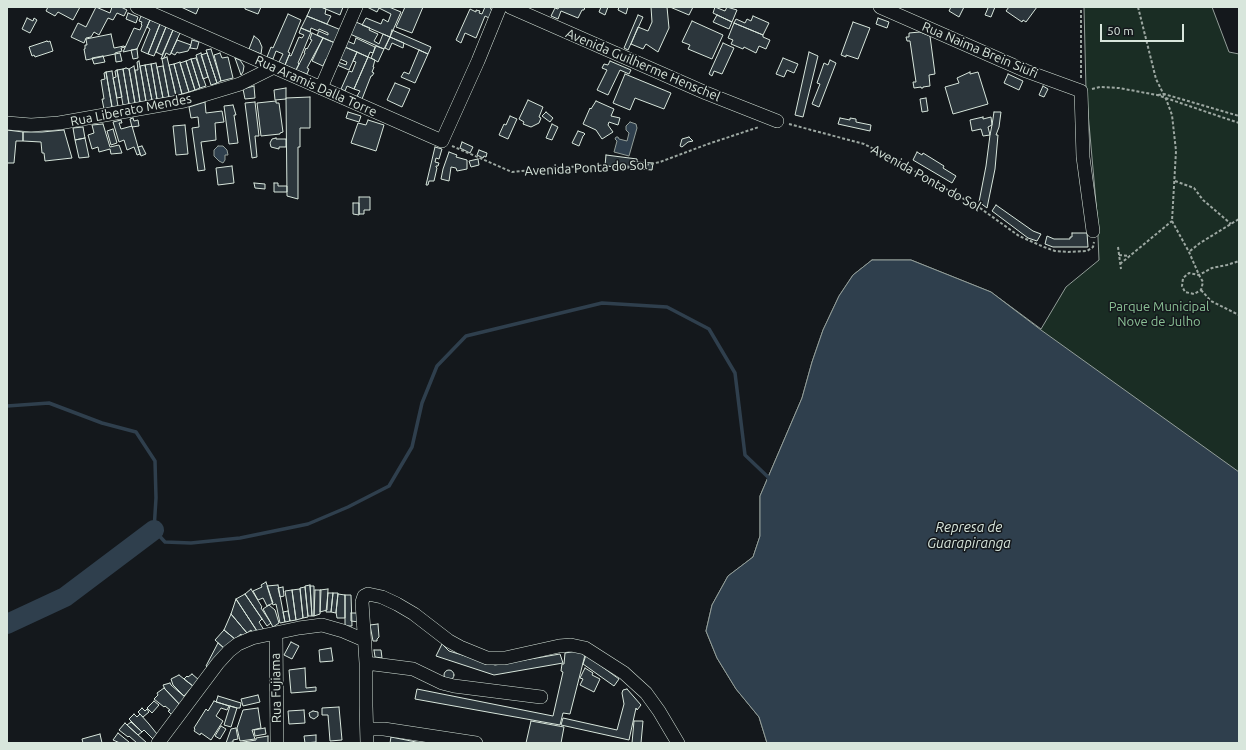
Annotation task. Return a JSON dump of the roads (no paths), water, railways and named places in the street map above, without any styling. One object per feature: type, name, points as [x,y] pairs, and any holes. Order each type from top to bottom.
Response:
[{"type":"street","name":"Rua Aramis Dalla Torre","points":[[137,7],[442,141],[478,61],[500,7]]},
{"type":"street","points":[[321,88],[356,7]]},
{"type":"street","name":"Avenida Guilherme Henschel","points":[[510,7],[706,93],[777,121]]},
{"type":"street","name":"Rua Naima Brein Siufi","points":[[880,7],[1026,71],[1081,91],[1083,157],[1093,231]]},
{"type":"street","name":"Rua Liberato Mendes","points":[[7,123],[31,125],[59,124],[184,101],[240,84],[274,68]]},
{"type":"street","points":[[367,743],[366,664],[362,599],[364,596],[371,594],[397,604],[414,614],[449,641],[487,658],[505,658],[559,646],[580,646],[593,652],[624,673],[646,693],[660,710],[678,743]]},
{"type":"street","points":[[158,743],[218,663],[238,644],[252,638],[316,626],[328,626],[364,640]]},
{"type":"street","name":"Rua Fujiama","points":[[276,633],[277,743]]},
{"type":"street","points":[[366,664],[413,669],[442,683],[454,686],[540,697]]},
{"type":"street","points":[[367,729],[384,729],[476,743]]},
{"type":"water","points":[[630,122],[636,124],[637,128],[629,156],[614,152],[617,141],[615,139],[616,137],[627,141],[629,133],[626,130],[626,126]]},
{"type":"water","points":[[218,146],[223,146],[227,150],[228,155],[225,155],[225,160],[223,163],[214,156],[214,150]]},
{"type":"water","name":"Represa de Guarapiranga","points":[[872,260],[911,260],[991,292],[1041,330],[1239,472],[1239,743],[767,743],[759,717],[736,689],[717,658],[706,631],[712,605],[728,576],[753,557],[760,536],[760,496],[802,398],[823,330],[839,296],[853,275]]},
{"type":"waterway","points":[[7,406],[49,403],[102,423],[136,432],[155,461],[156,498],[154,530],[165,542],[191,543],[240,538],[308,524],[348,507],[389,486],[412,447],[422,403],[437,366],[466,336],[602,303],[667,307],[709,329],[735,373],[745,455],[768,477],[769,480]]},
{"type":"waterway","points":[[7,624],[65,597],[154,530]]},
{"type":"park label","name":"Parque Municipal Nove de Julho","points":[[1159,314]]}]
